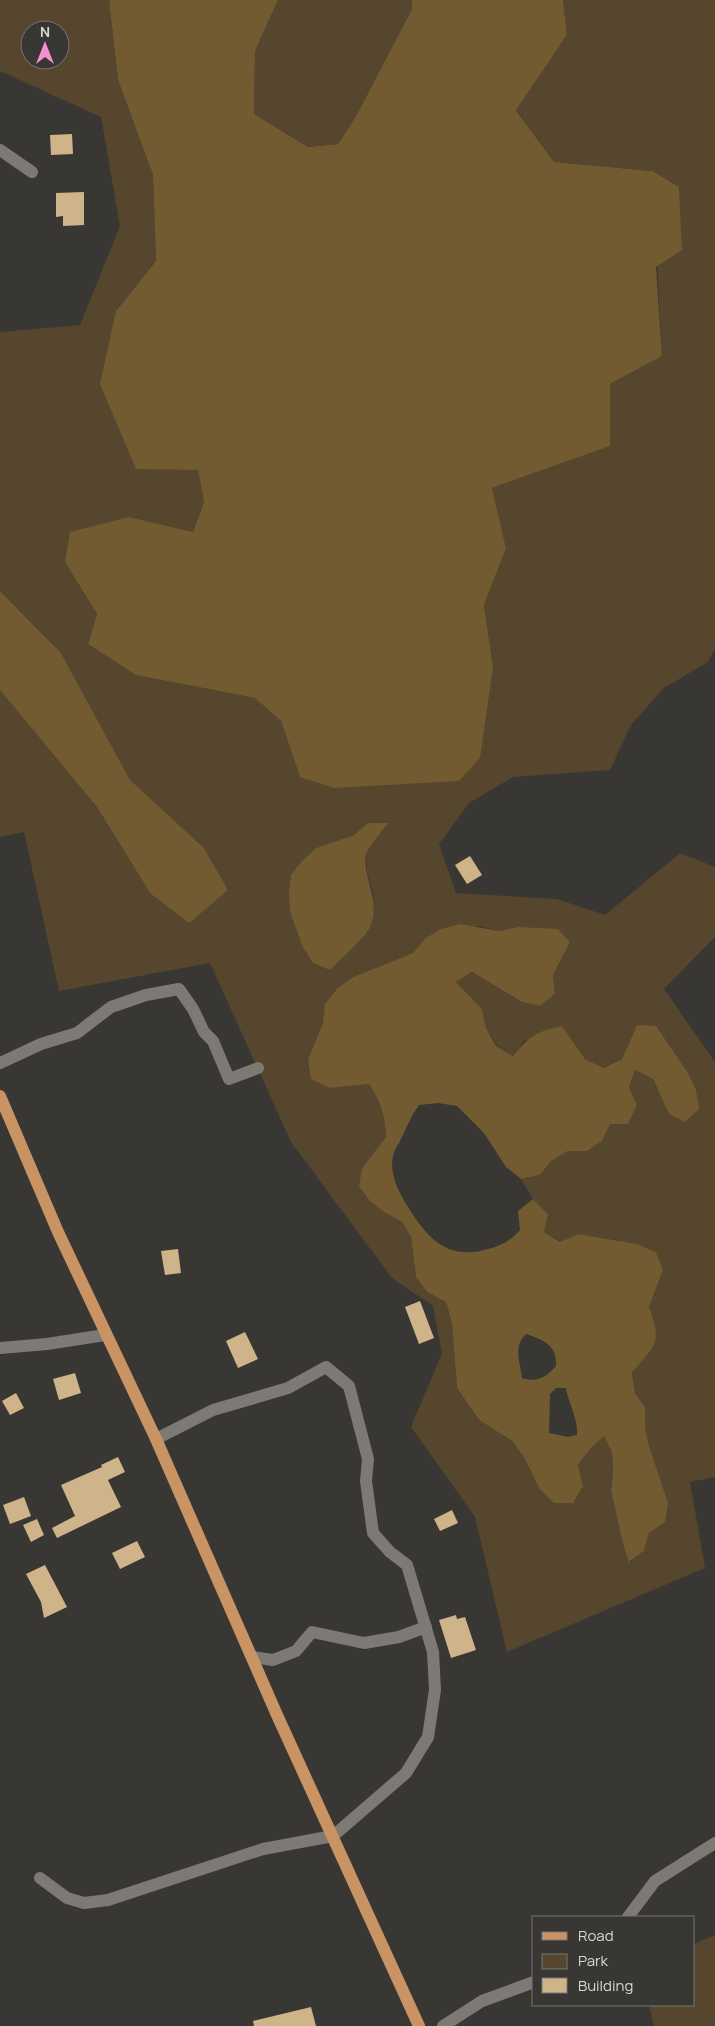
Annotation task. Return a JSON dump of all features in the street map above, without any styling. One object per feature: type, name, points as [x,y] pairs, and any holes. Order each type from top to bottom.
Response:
[{"type":"main road","points":[[0,1096],[58,1232],[105,1335],[156,1439],[252,1657],[419,2026]]},
{"type":"street","points":[[0,150],[32,172]]},
{"type":"street","points":[[0,1063],[41,1044],[76,1033],[111,1007],[146,994],[179,989],[194,1009],[204,1032],[214,1041],[229,1078],[258,1068]]},
{"type":"street","points":[[0,1348],[47,1344],[105,1335]]},
{"type":"street","points":[[40,1878],[67,1898],[84,1903],[108,1900],[263,1849],[333,1836],[406,1773],[428,1737],[435,1690],[433,1652],[407,1565],[390,1552],[372,1533],[366,1481],[368,1459],[349,1386],[326,1367],[288,1388],[213,1410],[156,1439]]},
{"type":"street","points":[[252,1657],[273,1660],[296,1651],[312,1632],[364,1643],[399,1637],[426,1627]]},
{"type":"street","points":[[629,1916],[655,1881],[715,1843]]},
{"type":"street","points":[[443,2026],[482,2001],[532,1983]]},
{"type":"green space","points":[[0,0],[109,0],[118,80],[153,175],[156,261],[116,311],[198,470],[204,502],[193,532],[129,517],[65,562],[97,614],[88,644],[136,675],[255,698],[281,721],[300,777],[493,667],[484,605],[506,548],[492,488],[609,446],[610,384],[662,356],[652,171],[554,162],[516,109],[567,35],[563,0],[715,0],[715,649],[708,662],[664,688],[631,725],[610,770],[513,777],[469,803],[439,844],[456,893],[557,899],[605,915],[680,853],[715,867],[715,937],[664,989],[715,1062],[715,1477],[690,1482],[705,1568],[507,1652],[475,1517],[411,1427],[442,1353],[433,1306],[392,1278],[291,1142],[210,963],[59,991],[24,832],[0,837],[0,690],[97,807],[150,893],[228,890],[204,848],[130,781],[61,653],[0,591],[0,332],[80,325],[120,226],[101,117],[0,71]],"holes":[[[388,823],[366,853],[367,873],[373,892],[374,911],[316,848]],[[479,926],[499,931],[518,927],[570,942],[553,975],[555,994],[540,1006],[522,1002],[472,972],[456,982],[482,1009],[486,1028],[497,1046],[513,1056],[524,1041],[562,1026],[585,1059],[604,1068],[622,1059],[637,1025],[659,1096],[653,1079],[635,1070],[629,1087],[637,1105],[610,1124],[602,1141],[587,1151],[568,1151],[551,1161],[540,1175],[521,1179],[533,1199],[548,1214],[544,1232],[561,1242],[578,1234],[617,1240],[663,1270],[649,1307],[655,1329],[654,1343],[632,1373],[635,1393],[645,1407],[645,1427],[665,1522],[649,1533],[644,1551],[630,1562],[623,1544],[611,1491],[612,1452],[604,1435],[578,1465],[583,1486],[531,1473],[523,1456],[512,1441],[479,1420],[457,1388],[452,1323],[446,1302],[427,1292],[416,1277],[411,1237],[402,1222],[384,1212],[362,1168],[386,1137],[385,1122],[377,1097],[369,1084],[330,1088],[308,1059],[323,1023],[353,977],[413,953],[426,939]]]},
{"type":"green space","points":[[278,0],[412,0],[412,9],[355,118],[338,144],[308,147],[254,114],[255,51]]},
{"type":"green space","points":[[715,1935],[715,2026],[654,2026],[649,2006],[695,2006],[695,1944]]},
{"type":"shaded area","points":[[109,0],[278,0],[255,51],[254,114],[308,147],[338,144],[355,118],[412,9],[412,0],[563,0],[567,35],[516,110],[554,162],[652,171],[679,187],[682,250],[656,267],[662,356],[610,384],[610,446],[492,488],[506,548],[484,605],[493,667],[480,758],[459,781],[334,788],[300,777],[281,721],[255,698],[136,675],[88,644],[97,614],[65,562],[70,532],[129,517],[193,532],[204,502],[198,470],[136,469],[100,384],[116,311],[156,261],[153,175],[118,80]]},
{"type":"shaded area","points":[[0,591],[61,653],[130,780],[204,848],[228,890],[189,923],[150,893],[97,807],[0,690]]},
{"type":"shaded area","points":[[368,823],[388,823],[366,854],[367,872],[374,908],[373,917],[368,931],[330,970],[313,963],[303,947],[290,912],[291,875],[316,848],[354,835]]},
{"type":"shaded area","points":[[460,924],[499,931],[518,927],[558,929],[570,942],[553,975],[555,994],[540,1006],[522,1002],[472,972],[456,982],[482,1009],[486,1028],[496,1046],[513,1056],[534,1035],[562,1026],[585,1059],[604,1068],[622,1059],[637,1025],[656,1026],[688,1073],[696,1090],[699,1109],[685,1122],[669,1114],[653,1079],[635,1070],[629,1087],[637,1105],[628,1124],[610,1124],[602,1141],[587,1151],[568,1151],[551,1161],[540,1175],[521,1179],[506,1167],[484,1133],[457,1106],[438,1103],[419,1105],[395,1149],[392,1163],[398,1189],[408,1207],[423,1229],[432,1238],[450,1249],[461,1252],[474,1252],[493,1248],[506,1242],[520,1230],[518,1211],[533,1199],[548,1214],[544,1232],[560,1242],[578,1234],[637,1244],[656,1252],[663,1270],[649,1307],[656,1337],[651,1349],[632,1373],[635,1393],[645,1407],[645,1427],[649,1446],[668,1503],[665,1522],[649,1533],[644,1551],[629,1562],[611,1491],[612,1452],[604,1436],[590,1449],[578,1465],[583,1486],[573,1503],[554,1503],[540,1489],[523,1456],[512,1441],[479,1420],[457,1388],[452,1323],[446,1302],[427,1292],[416,1277],[411,1237],[402,1222],[384,1212],[370,1201],[359,1186],[362,1168],[386,1137],[385,1122],[377,1097],[369,1084],[330,1088],[311,1079],[308,1059],[323,1023],[325,1004],[337,989],[353,977],[413,953],[426,938],[441,929]],"holes":[[[526,1334],[548,1344],[552,1348],[556,1359],[556,1366],[549,1373],[533,1380],[522,1378],[519,1360],[518,1349]],[[556,1388],[566,1388],[576,1423],[577,1435],[568,1437],[549,1433],[550,1394]]]},
{"type":"building","points":[[72,134],[73,154],[51,155],[50,135]]},
{"type":"building","points":[[84,192],[84,225],[63,226],[63,216],[56,217],[56,193]]},
{"type":"building","points":[[470,856],[482,875],[467,884],[455,865]]},
{"type":"building","points":[[178,1249],[181,1273],[165,1275],[161,1251]]},
{"type":"building","points":[[420,1301],[434,1338],[419,1344],[405,1307]]},
{"type":"building","points":[[245,1332],[258,1359],[238,1368],[226,1341]]},
{"type":"building","points":[[75,1373],[81,1393],[59,1400],[53,1379]]},
{"type":"building","points":[[16,1393],[24,1408],[10,1415],[2,1401]]},
{"type":"building","points":[[118,1457],[125,1472],[108,1480],[121,1507],[57,1538],[52,1528],[75,1516],[61,1485],[102,1467],[101,1465]]},
{"type":"building","points":[[24,1497],[31,1516],[10,1524],[3,1505]]},
{"type":"building","points":[[452,1510],[458,1523],[440,1531],[434,1519]]},
{"type":"building","points":[[37,1519],[44,1535],[31,1542],[23,1525]]},
{"type":"building","points":[[137,1541],[145,1557],[120,1569],[112,1553]]},
{"type":"building","points":[[45,1565],[67,1607],[44,1618],[41,1602],[26,1574]]},
{"type":"building","points":[[456,1615],[457,1619],[465,1617],[476,1650],[451,1658],[439,1620]]},
{"type":"building","points":[[311,2007],[316,2026],[254,2026],[253,2021]]}]
